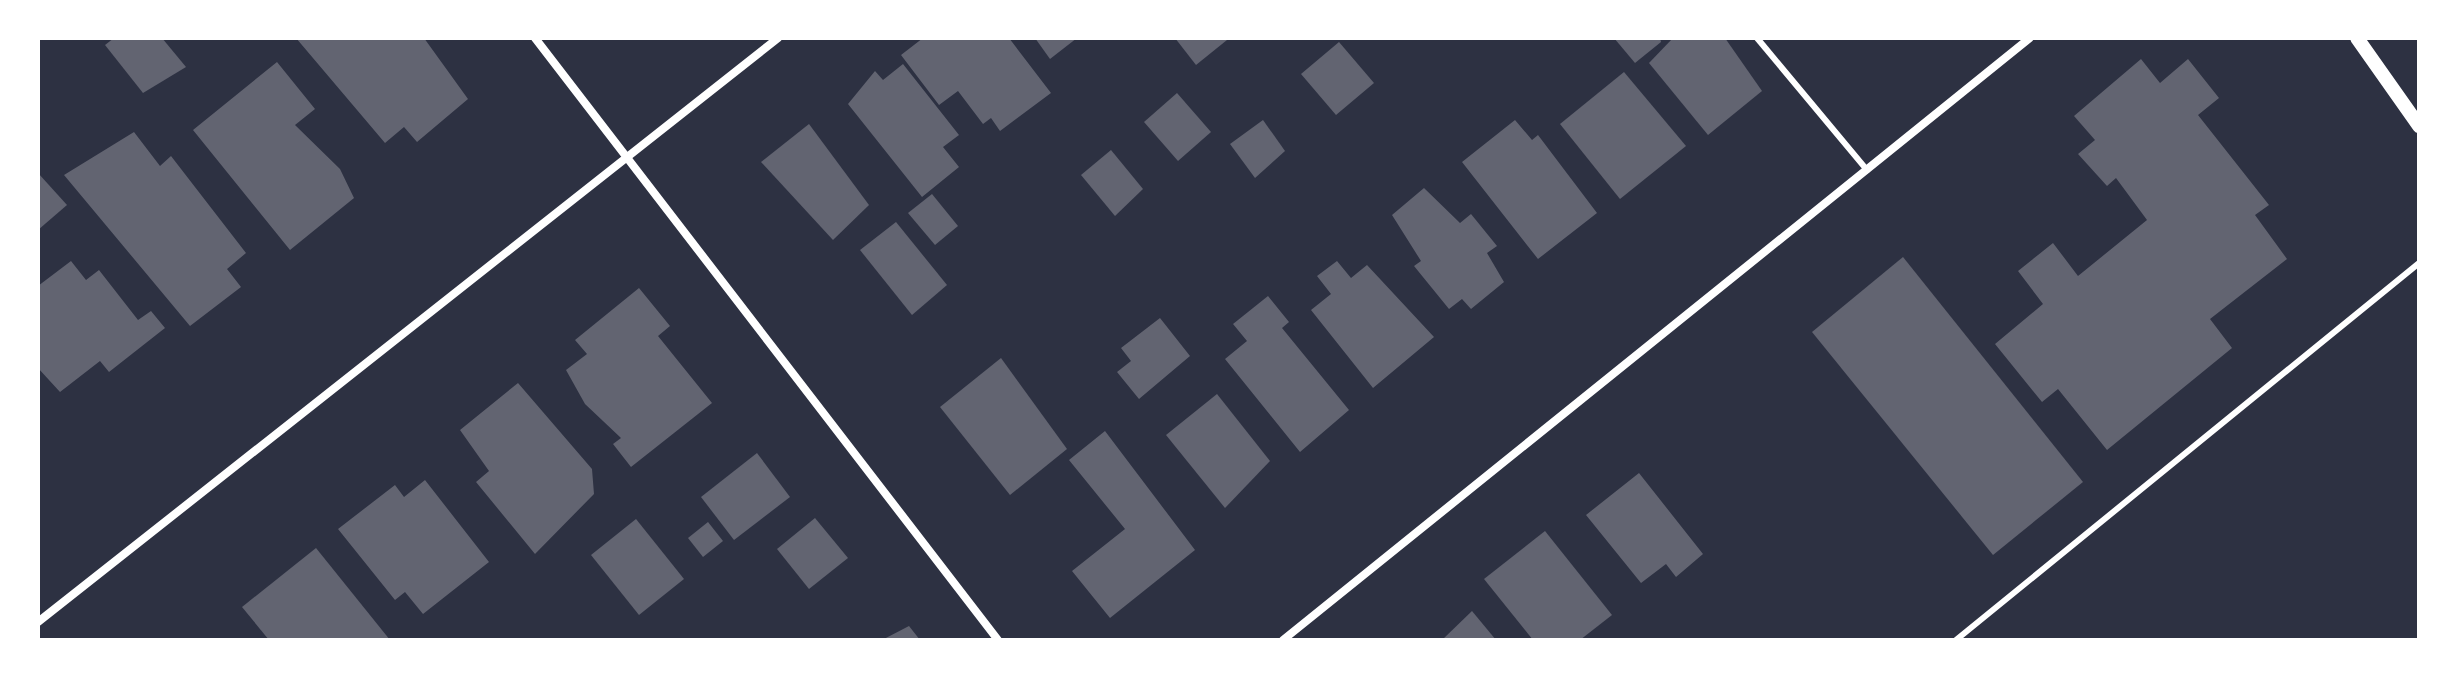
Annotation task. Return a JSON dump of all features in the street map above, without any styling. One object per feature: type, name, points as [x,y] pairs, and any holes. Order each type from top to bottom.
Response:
[{"type":"street","points":[[535,38],[629,155],[998,640]]},
{"type":"street","points":[[38,622],[778,38]]},
{"type":"street","points":[[1283,640],[2030,38]]},
{"type":"street","points":[[2357,38],[2419,126]]},
{"type":"lane","points":[[1757,38],[1867,170]]},
{"type":"lane","points":[[1956,640],[2419,263]]},
{"type":"building","points":[[114,38],[162,38],[186,67],[143,93],[105,45]]},
{"type":"building","points":[[296,38],[424,38],[468,99],[417,142],[404,127],[385,143]]},
{"type":"building","points":[[923,38],[1009,38],[1051,93],[1000,131],[991,118],[983,124],[958,91],[939,105],[901,55]]},
{"type":"building","points":[[1035,38],[1077,38],[1050,59]]},
{"type":"building","points":[[1175,38],[1225,38],[1227,40],[1196,65]]},
{"type":"building","points":[[1614,38],[1660,38],[1661,42],[1635,63]]},
{"type":"building","points":[[1673,38],[1725,38],[1762,91],[1708,135],[1649,63]]},
{"type":"building","points":[[1339,42],[1374,83],[1336,115],[1301,74]]},
{"type":"building","points":[[2141,59],[2160,83],[2188,59],[2219,98],[2198,115],[2269,205],[2255,215],[2287,259],[2210,319],[2232,348],[2107,450],[2058,389],[2042,402],[1995,344],[2043,304],[2018,271],[2053,243],[2078,276],[2147,220],[2116,178],[2107,186],[2078,154],[2095,140],[2074,116]]},
{"type":"building","points":[[277,62],[315,109],[295,125],[340,169],[354,198],[290,250],[193,130]]},
{"type":"building","points":[[903,64],[959,135],[943,147],[959,167],[922,197],[848,104],[875,71],[883,80]]},
{"type":"building","points":[[1624,72],[1686,146],[1620,199],[1560,124]]},
{"type":"building","points":[[1177,93],[1211,132],[1178,161],[1144,122]]},
{"type":"building","points":[[1263,120],[1285,151],[1255,178],[1230,144]]},
{"type":"building","points":[[1515,120],[1532,140],[1538,135],[1597,213],[1538,259],[1462,162]]},
{"type":"building","points":[[809,124],[869,205],[833,240],[761,162]]},
{"type":"building","points":[[134,132],[160,166],[171,156],[246,253],[227,269],[241,287],[190,326],[64,175]]},
{"type":"building","points":[[1111,150],[1143,189],[1115,216],[1081,175]]},
{"type":"building","points":[[38,173],[67,205],[38,230]]},
{"type":"building","points":[[1424,188],[1460,223],[1471,214],[1497,246],[1487,253],[1504,282],[1471,309],[1462,299],[1449,309],[1414,266],[1421,261],[1392,215]]},
{"type":"building","points":[[932,194],[958,226],[935,245],[908,213]]},
{"type":"building","points":[[896,222],[947,285],[912,315],[860,250]]},
{"type":"building","points":[[1903,257],[2083,482],[1993,555],[1812,332]]},
{"type":"building","points":[[71,261],[86,280],[99,270],[138,320],[151,311],[165,328],[109,372],[100,361],[60,392],[38,368],[38,286]]},
{"type":"building","points":[[1337,261],[1351,278],[1367,265],[1434,337],[1373,388],[1311,310],[1331,294],[1317,276]]},
{"type":"building","points":[[639,288],[670,326],[658,336],[712,403],[631,467],[613,444],[621,438],[585,404],[566,370],[587,354],[575,340]]},
{"type":"building","points":[[1268,296],[1289,322],[1282,328],[1349,410],[1300,452],[1225,359],[1247,341],[1233,324]]},
{"type":"building","points":[[1160,318],[1190,356],[1139,399],[1117,372],[1131,361],[1121,348]]},
{"type":"building","points":[[1001,358],[1067,449],[1010,495],[940,407]]},
{"type":"building","points":[[518,383],[592,469],[594,494],[535,554],[476,482],[489,471],[460,430]]},
{"type":"building","points":[[1217,394],[1270,461],[1225,508],[1166,435]]},
{"type":"building","points":[[1105,431],[1195,550],[1110,618],[1072,571],[1125,529],[1069,460]]},
{"type":"building","points":[[757,453],[790,497],[734,540],[701,497]]},
{"type":"building","points":[[1639,473],[1703,554],[1676,577],[1666,564],[1641,583],[1586,515]]},
{"type":"building","points":[[425,480],[489,562],[423,614],[405,592],[395,600],[338,529],[395,485],[404,497]]},
{"type":"building","points":[[815,518],[848,558],[809,589],[777,549]]},
{"type":"building","points":[[636,519],[684,579],[639,615],[591,555]]},
{"type":"building","points":[[708,522],[723,541],[703,557],[688,538]]},
{"type":"building","points":[[1545,531],[1612,615],[1580,640],[1533,640],[1484,579]]},
{"type":"building","points":[[316,548],[390,640],[269,640],[242,607]]},
{"type":"building","points":[[1472,611],[1496,640],[1442,640]]},
{"type":"building","points":[[909,626],[920,640],[882,640]]}]
